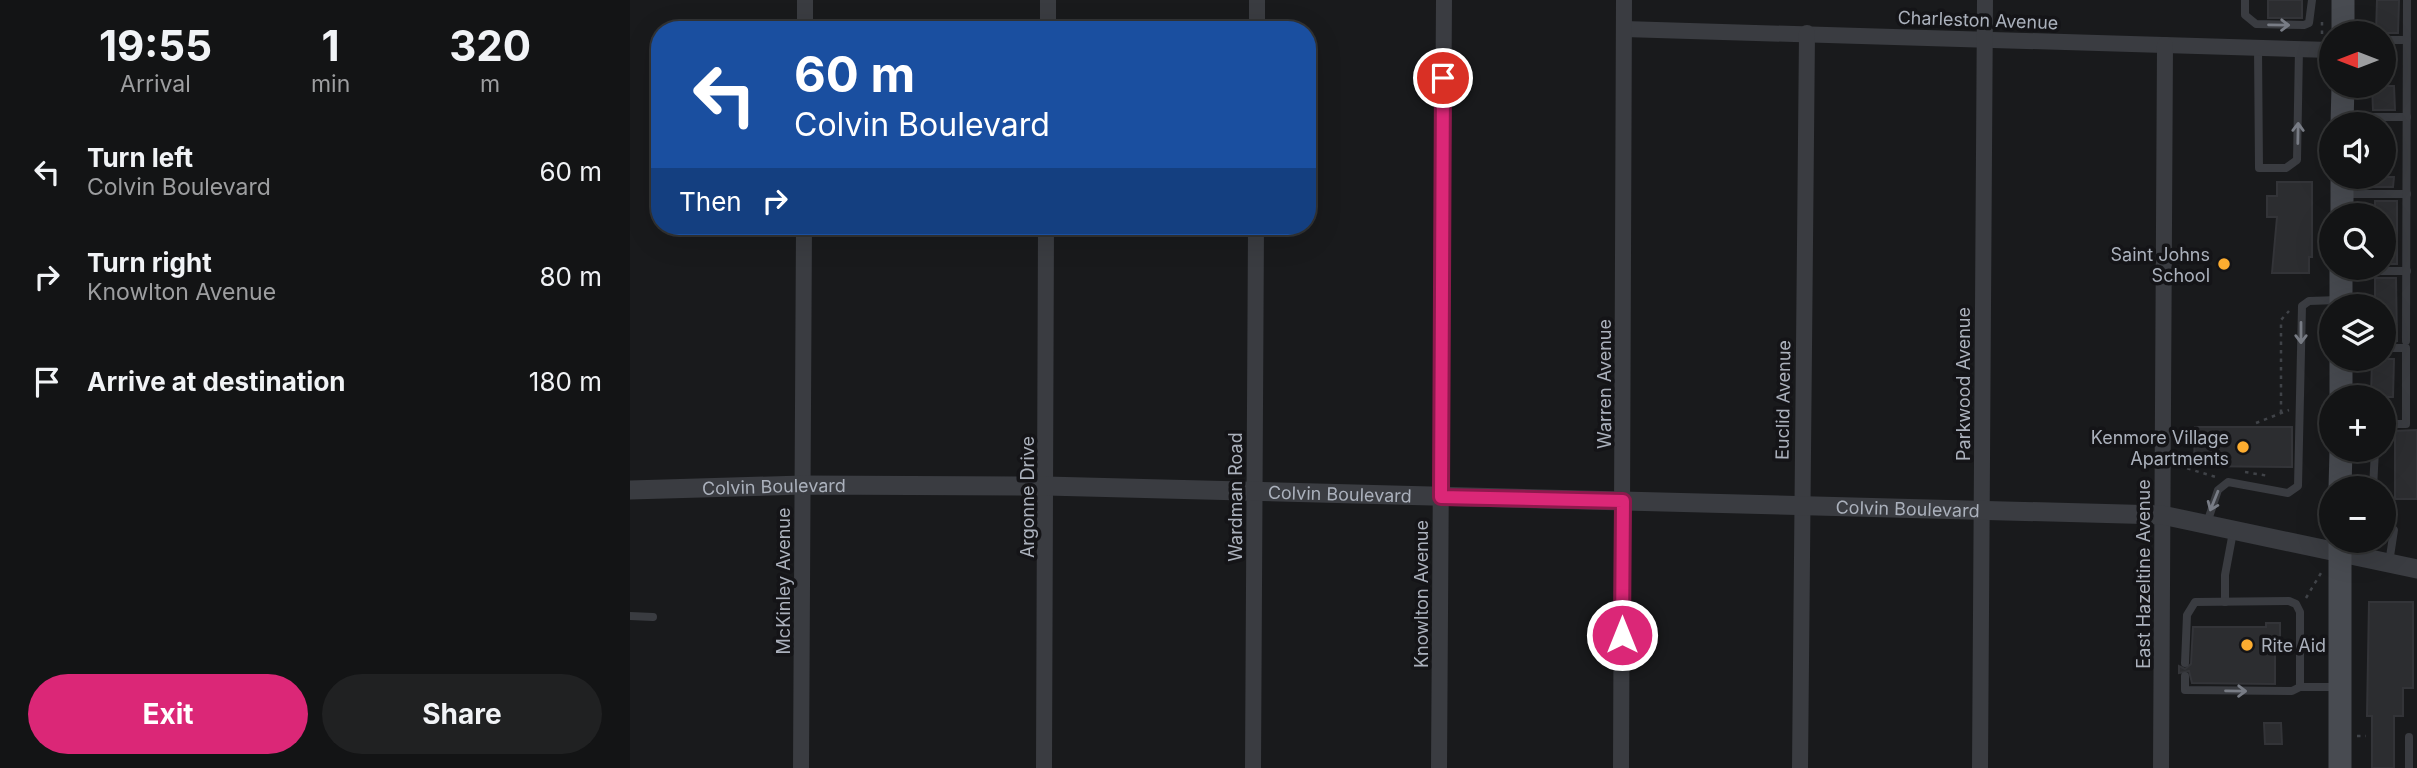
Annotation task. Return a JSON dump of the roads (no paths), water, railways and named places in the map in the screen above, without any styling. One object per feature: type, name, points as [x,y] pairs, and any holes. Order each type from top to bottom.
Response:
[{"type":"main road","points":[[2343,0],[2343,21]]},
{"type":"main road","points":[[2340,553],[2340,768]]},
{"type":"street","points":[[805,0],[805,21]]},
{"type":"street","points":[[1048,0],[1048,21]]},
{"type":"street","points":[[1257,0],[1257,21]]},
{"type":"street","name":"Knowlton Avenue","points":[[1439,768],[1444,0]]},
{"type":"street","name":"Warren Avenue","points":[[1621,768],[1624,0]]},
{"type":"street","name":"Parkwood Avenue","points":[[1980,768],[1985,0]]},
{"type":"street","name":"Charleston Avenue","points":[[1624,29],[2319,50]]},
{"type":"street","name":"Euclid Avenue","points":[[1800,768],[1807,33]]},
{"type":"street","name":"East Hazeltine Avenue","points":[[2161,768],[2165,45]]},
{"type":"street","name":"McKinley Avenue","points":[[801,768],[804,235]]},
{"type":"street","name":"Argonne Drive","points":[[1044,768],[1046,235]]},
{"type":"street","name":"Wardman Road","points":[[1253,768],[1256,235]]},
{"type":"street","name":"Colvin Boulevard","points":[[630,490],[803,485],[1046,486],[2162,515],[2233,532],[2319,545]]},
{"type":"street","name":"Colvin Boulevard","points":[[2356,553],[2417,569]]},
{"type":"lane","points":[[2245,0],[2245,15],[2256,24],[2304,25],[2309,23],[2312,15],[2312,0]]},
{"type":"lane","points":[[2406,341],[2407,0]]},
{"type":"lane","points":[[2396,40],[2407,40]]},
{"type":"lane","points":[[2259,48],[2259,168],[2286,168],[2297,160],[2299,49]]},
{"type":"lane","points":[[2396,118],[2407,117]]},
{"type":"lane","points":[[2342,195],[2407,194]]},
{"type":"lane","points":[[2396,271],[2407,271]]},
{"type":"lane","points":[[2206,525],[2218,490],[2228,482],[2288,494],[2298,486],[2301,480],[2302,306],[2309,300],[2319,301]]},
{"type":"lane","points":[[2396,348],[2406,348],[2406,424],[2396,424]]},
{"type":"lane","points":[[2225,602],[2225,575],[2233,532]]},
{"type":"lane","points":[[2389,563],[2391,553]]},
{"type":"lane","points":[[2185,663],[2187,615],[2195,602],[2289,601],[2296,604],[2300,612],[2300,687]]},
{"type":"lane","points":[[630,616],[653,617]]},
{"type":"lane","points":[[2185,676],[2185,690],[2292,691],[2300,687],[2340,687]]},
{"type":"lane","points":[[2409,737],[2409,768]]},
{"type":"place","name":"Saint Johns School","points":[[2224,264]]},
{"type":"place","name":"Kenmore Village Apartments","points":[[2243,447]]},
{"type":"place","name":"Rite Aid","points":[[2247,645]]}]
